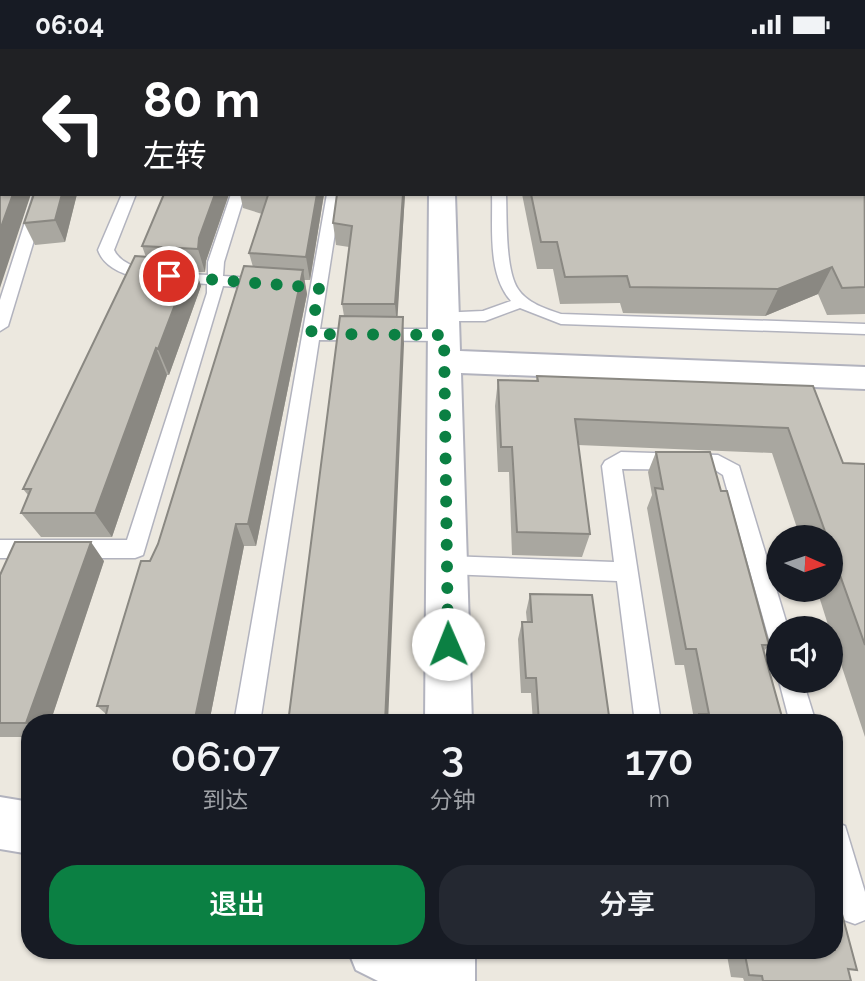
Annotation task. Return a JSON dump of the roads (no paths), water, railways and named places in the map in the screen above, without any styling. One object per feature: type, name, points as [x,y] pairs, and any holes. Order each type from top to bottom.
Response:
[{"type":"street","points":[[442,196],[449,714]]},
{"type":"street","points":[[444,338],[865,378]]},
{"type":"street","points":[[0,823],[21,826]]},
{"type":"street","points":[[394,959],[438,981]]},
{"type":"street","points":[[446,981],[447,959]]},
{"type":"lane","points":[[0,326],[40,196]]},
{"type":"lane","points":[[129,196],[106,250],[113,261],[145,275],[280,285]]},
{"type":"lane","points":[[0,549],[135,549],[215,293],[215,262],[237,196]]},
{"type":"lane","points":[[248,714],[311,334],[312,288],[334,196]]},
{"type":"lane","points":[[499,196],[507,285],[522,302],[561,319],[865,328]]},
{"type":"lane","points":[[311,334],[444,338],[485,316],[522,302]]},
{"type":"lane","points":[[647,714],[612,466],[621,460],[718,463],[732,471],[773,616]]},
{"type":"lane","points":[[447,565],[627,572]]},
{"type":"lane","points":[[794,693],[800,714]]},
{"type":"lane","points":[[843,865],[855,909]]}]
